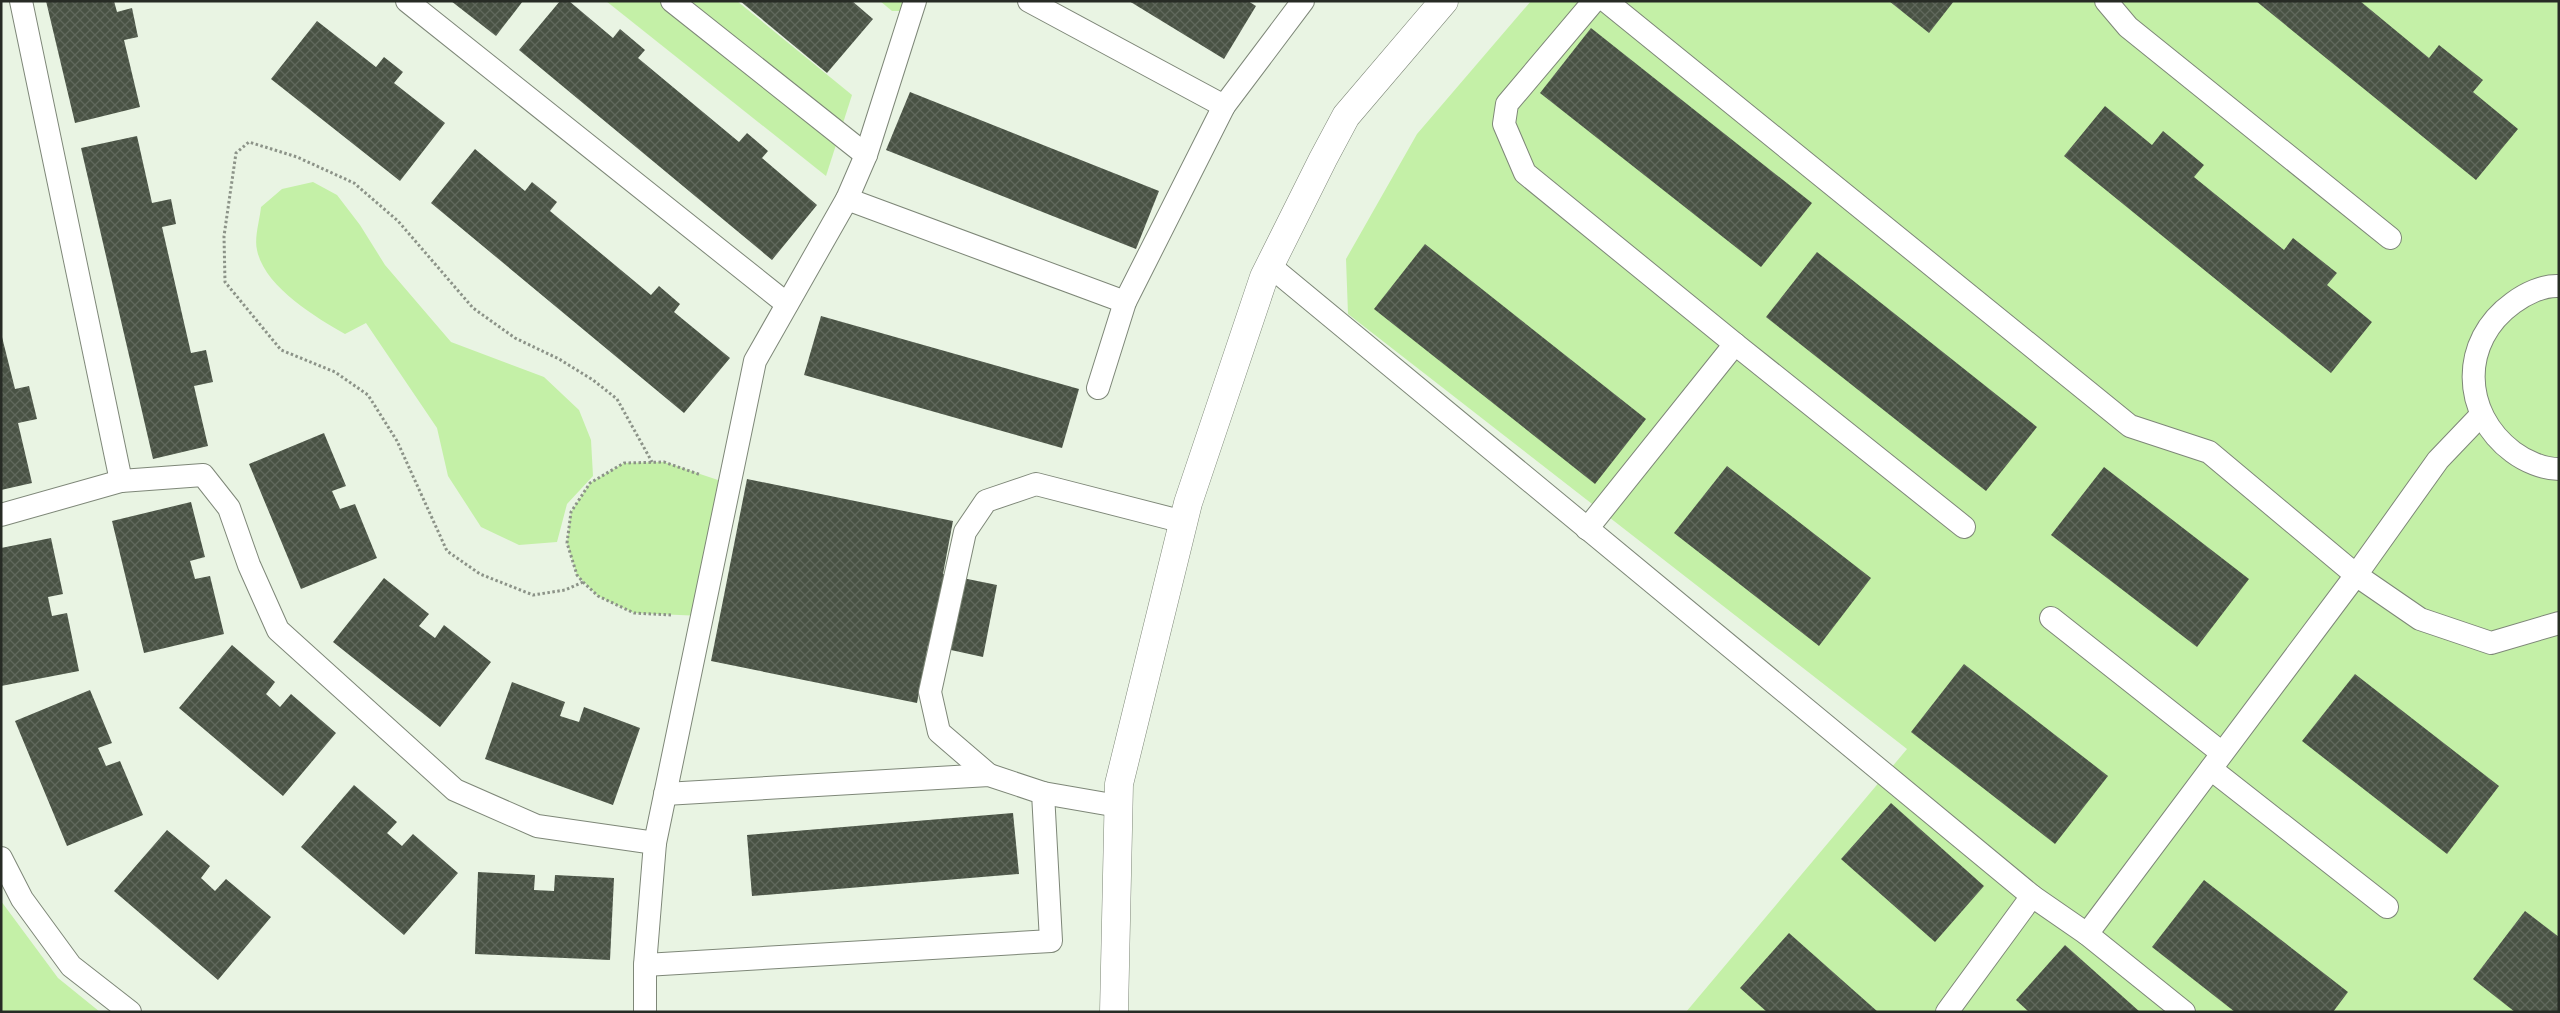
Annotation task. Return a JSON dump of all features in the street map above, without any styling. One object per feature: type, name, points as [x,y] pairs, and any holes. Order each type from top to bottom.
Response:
[{"type":"street","points":[[1114,1012],[1119,784],[1184,522],[1204,456],[1270,266],[1346,116],[1444,1]]},
{"type":"lane","points":[[20,1],[121,481]]},
{"type":"lane","points":[[407,1],[787,304]]},
{"type":"lane","points":[[672,1],[866,155]]},
{"type":"lane","points":[[645,1012],[645,965],[655,843],[755,361],[847,199],[866,155],[915,1]]},
{"type":"lane","points":[[1029,1],[1224,106]]},
{"type":"lane","points":[[1098,388],[1125,302],[1224,106],[1303,1]]},
{"type":"lane","points":[[1594,1],[1508,104],[1504,124],[1525,173],[1964,527]]},
{"type":"lane","points":[[1606,1],[2130,426],[2209,452],[2356,575],[2420,619],[2491,642],[2559,623]]},
{"type":"lane","points":[[2106,1],[2128,28],[2390,238]]},
{"type":"lane","points":[[847,199],[1125,302]]},
{"type":"lane","points":[[1270,266],[2032,896],[2087,934],[2184,1012]]},
{"type":"lane","points":[[2559,286],[2524,294],[2499,313],[2486,331],[2477,351],[2474,373],[2475,394],[2481,415],[2499,441],[2524,460],[2559,469]]},
{"type":"lane","points":[[1587,529],[1735,344]]},
{"type":"lane","points":[[2087,934],[2356,575],[2438,460],[2481,415]]},
{"type":"lane","points":[[1,515],[121,481],[203,475],[229,508],[248,565],[278,630],[455,790],[537,826],[655,843]]},
{"type":"lane","points":[[1118,806],[1042,793],[989,775],[939,732],[930,692],[965,532],[986,501],[1036,484],[1184,522]]},
{"type":"lane","points":[[2051,618],[2387,907]]},
{"type":"lane","points":[[665,794],[989,775]]},
{"type":"lane","points":[[645,965],[1051,941],[1042,793]]},
{"type":"lane","points":[[1,858],[22,899],[71,966],[130,1012]]},
{"type":"lane","points":[[1947,1012],[2032,896]]},
{"type":"path","points":[[583,582],[565,590],[534,595],[480,574],[448,551],[397,441],[368,395],[335,372],[281,350],[225,282],[224,236],[236,153],[249,142],[297,157],[354,183],[398,221],[473,308],[515,338],[560,359],[593,380],[617,399],[652,462]]},
{"type":"path","points":[[702,616],[634,613],[598,596],[577,575],[567,543],[571,512],[590,483],[624,463],[664,462],[730,484]]},
{"type":"green space","points":[[606,1],[737,1],[852,95],[826,176]]},
{"type":"green space","points":[[880,1],[905,1],[901,11],[892,11]]},
{"type":"green space","points":[[1531,1],[2559,1],[2559,1012],[1686,1012],[1907,749],[1348,314],[1346,259],[1417,134]]},
{"type":"green space","points":[[313,182],[337,195],[360,225],[385,265],[451,342],[544,377],[579,410],[591,440],[593,476],[567,504],[557,542],[519,545],[481,527],[448,476],[437,428],[366,323],[345,334],[292,299],[269,276],[256,245],[261,207],[282,189]]},
{"type":"green space","points":[[664,462],[730,484],[702,616],[634,613],[598,596],[577,575],[567,543],[571,512],[590,483],[624,463]]},
{"type":"green space","points":[[1,901],[58,978],[100,1012],[1,1012]]},
{"type":"building","points":[[46,1],[114,1],[117,12],[132,8],[138,37],[124,40],[140,107],[75,123]]},
{"type":"building","points":[[451,1],[523,1],[496,36]]},
{"type":"building","points":[[560,1],[569,1],[613,38],[620,29],[645,50],[638,58],[739,142],[747,133],[768,151],[762,158],[817,205],[772,260],[519,50]]},
{"type":"building","points":[[740,1],[852,1],[873,19],[827,73]]},
{"type":"building","points":[[1129,1],[1248,1],[1256,6],[1224,59]]},
{"type":"building","points":[[1889,1],[1954,1],[1929,33]]},
{"type":"building","points":[[2256,1],[2360,1],[2429,58],[2439,45],[2483,80],[2473,92],[2518,129],[2476,180]]},
{"type":"building","points":[[317,21],[376,67],[384,57],[403,72],[394,83],[445,123],[400,181],[271,79]]},
{"type":"building","points":[[1591,28],[1812,203],[1761,267],[1540,93]]},
{"type":"building","points":[[910,92],[1159,191],[1136,249],[886,150]]},
{"type":"building","points":[[2105,106],[2152,145],[2163,131],[2204,165],[2194,177],[2284,250],[2293,238],[2337,273],[2327,285],[2372,322],[2331,373],[2064,156]]},
{"type":"building","points":[[137,136],[152,203],[171,199],[176,224],[162,227],[191,353],[206,350],[213,382],[194,386],[208,446],[153,459],[81,148]]},
{"type":"building","points":[[475,149],[525,191],[532,182],[557,202],[550,211],[651,295],[659,286],[680,304],[674,312],[730,358],[684,413],[431,203]]},
{"type":"building","points":[[1425,244],[1646,419],[1595,484],[1374,309]]},
{"type":"building","points":[[1817,252],[2037,427],[1986,491],[1766,317]]},
{"type":"building","points":[[821,316],[1079,389],[1062,448],[804,375]]},
{"type":"building","points":[[1,333],[15,389],[29,386],[37,419],[18,423],[32,483],[1,490]]},
{"type":"building","points":[[324,433],[346,486],[332,491],[340,509],[355,504],[377,558],[301,589],[249,464]]},
{"type":"building","points":[[1727,466],[1871,578],[1819,646],[1674,533]]},
{"type":"building","points":[[2104,467],[2249,579],[2197,647],[2051,535]]},
{"type":"building","points":[[747,479],[953,521],[943,574],[997,585],[983,657],[928,645],[917,703],[711,661]]},
{"type":"building","points":[[191,502],[205,557],[190,561],[195,579],[210,576],[224,634],[144,653],[112,521]]},
{"type":"building","points":[[51,538],[63,594],[48,597],[52,616],[67,613],[79,671],[1,686],[1,548]]},
{"type":"building","points":[[384,578],[429,614],[419,626],[435,638],[444,625],[491,662],[440,727],[333,642]]},
{"type":"building","points":[[232,645],[275,682],[266,694],[280,707],[291,694],[336,733],[283,796],[179,708]]},
{"type":"building","points":[[1964,664],[2108,776],[2055,844],[1911,732]]},
{"type":"building","points":[[2355,674],[2499,786],[2447,854],[2302,741]]},
{"type":"building","points":[[512,682],[565,702],[560,716],[579,722],[584,707],[640,728],[613,805],[485,759]]},
{"type":"building","points":[[90,690],[112,743],[98,748],[106,766],[120,761],[143,815],[67,846],[15,721]]},
{"type":"building","points":[[354,785],[397,822],[387,833],[402,846],[413,834],[458,873],[404,935],[301,847]]},
{"type":"building","points":[[1891,803],[1984,886],[1935,942],[1841,859]]},
{"type":"building","points":[[1013,813],[1019,874],[752,896],[747,835]]},
{"type":"building","points":[[167,830],[210,866],[201,878],[215,891],[226,879],[271,917],[218,980],[114,891]]},
{"type":"building","points":[[478,872],[535,875],[534,890],[554,891],[555,875],[614,878],[610,960],[475,954]]},
{"type":"building","points":[[2204,880],[2348,992],[2333,1012],[2235,1012],[2152,947]]},
{"type":"building","points":[[2525,911],[2559,937],[2559,1012],[2515,1012],[2473,979]]},
{"type":"building","points":[[1789,933],[1878,1012],[1767,1012],[1740,988]]},
{"type":"building","points":[[2065,945],[2140,1012],[2029,1012],[2016,1000]]}]
